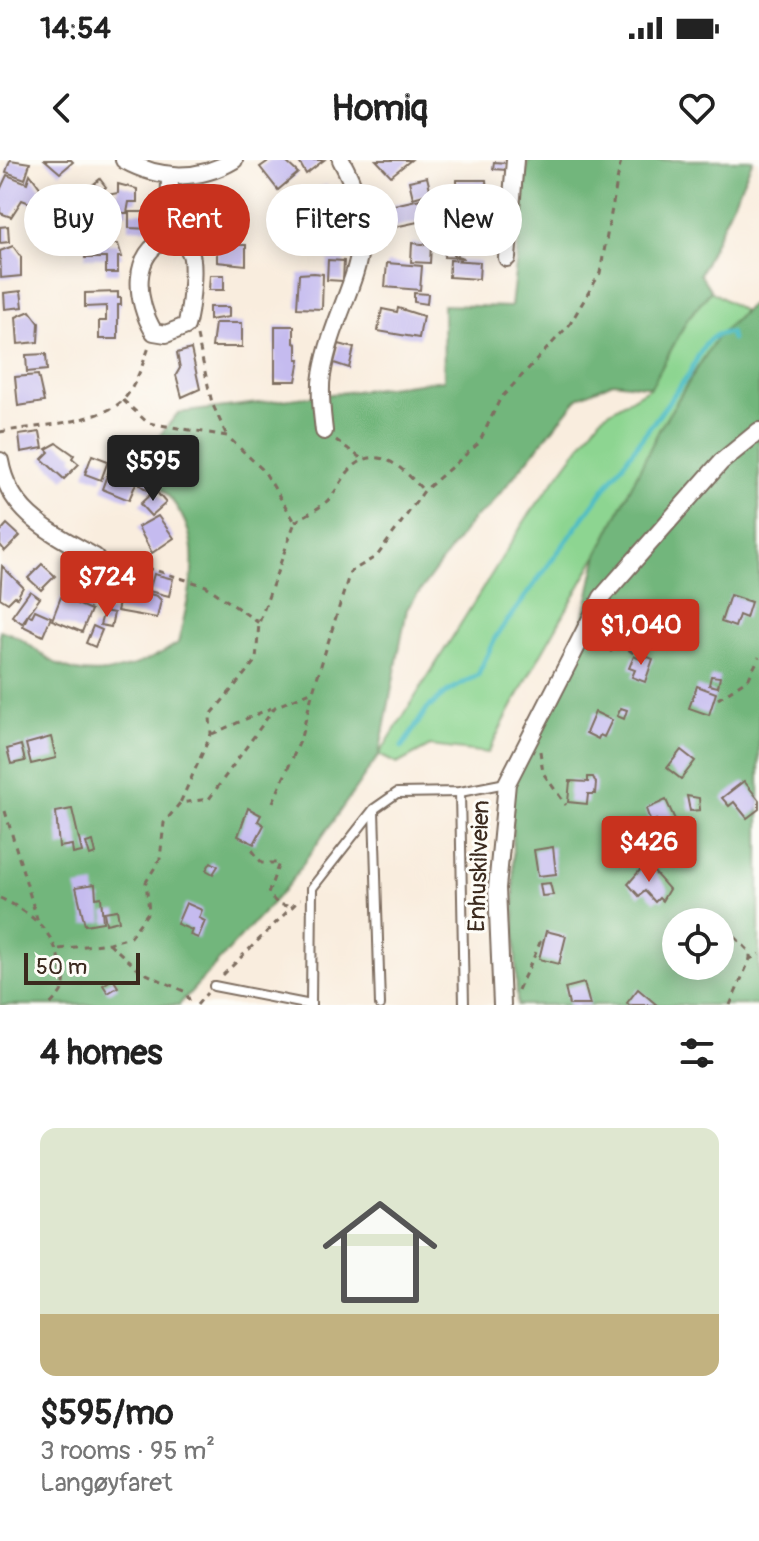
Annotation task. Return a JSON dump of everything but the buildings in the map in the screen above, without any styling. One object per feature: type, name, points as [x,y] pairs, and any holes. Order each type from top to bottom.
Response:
[{"type":"street","points":[[124,160],[170,176],[200,174],[234,160]]},
{"type":"street","points":[[324,431],[321,377],[358,266],[361,232],[358,204],[341,160]]},
{"type":"street","points":[[507,258],[515,160]]},
{"type":"street","points":[[170,176],[170,184]]},
{"type":"street","points":[[143,256],[141,259],[145,317],[154,332],[179,332],[189,315],[190,256]]},
{"type":"street","name":"Enhuskilveien","points":[[502,1005],[497,888],[507,783],[602,597],[721,462],[759,431]]},
{"type":"street","points":[[0,461],[12,494],[30,520],[95,557]]},
{"type":"lane","points":[[214,986],[311,1005],[312,888],[374,809],[397,793],[460,792],[507,783]]},
{"type":"lane","points":[[460,792],[464,1005]]},
{"type":"lane","points":[[374,809],[380,1005]]},
{"type":"path","points":[[273,802],[300,741],[350,572],[377,556],[424,491],[479,443],[500,399],[570,324],[600,273],[621,160]]},
{"type":"path","points":[[189,315],[212,403],[227,436],[264,471],[295,522]]},
{"type":"path","points":[[0,432],[70,419],[82,421],[123,400],[142,367],[154,332]]},
{"type":"path","points":[[123,400],[148,423],[227,436]]},
{"type":"path","points":[[324,431],[364,461]]},
{"type":"path","points":[[59,949],[109,943],[130,937],[149,911],[146,882],[160,859],[164,823],[180,803],[211,734],[210,716],[256,660],[259,623],[295,522],[327,502],[350,469],[380,457],[398,464],[424,491]]},
{"type":"path","points":[[95,557],[117,558],[161,575],[206,586],[259,623]]},
{"type":"path","points":[[599,636],[611,651],[625,647],[636,655]]},
{"type":"path","points":[[718,699],[749,678],[759,657]]},
{"type":"path","points":[[211,734],[313,691]]},
{"type":"path","points":[[180,803],[209,799],[275,707]]},
{"type":"path","points":[[542,760],[543,773],[566,805]]},
{"type":"path","points":[[5,811],[35,901],[39,924]]},
{"type":"path","points":[[252,850],[262,863],[279,863],[268,894],[278,904],[292,907]]},
{"type":"path","points":[[109,943],[140,971],[186,992],[194,1005],[312,888]]},
{"type":"path","points":[[0,898],[28,911],[59,949],[59,960],[65,974],[63,989],[50,1005]]},
{"type":"path","points":[[524,973],[534,962],[542,936]]},
{"type":"path","points":[[730,1005],[750,959],[750,952],[735,937]]},
{"type":"path","points":[[750,959],[759,954]]},
{"type":"green space","points":[[528,160],[753,160],[700,274],[711,291],[688,318],[651,387],[613,382],[579,397],[488,508],[473,519],[407,609],[379,755],[289,884],[179,1005],[0,1005],[0,630],[17,637],[59,665],[89,673],[136,665],[178,643],[190,588],[192,545],[176,506],[136,465],[178,413],[444,380],[443,305],[511,307],[517,256],[522,256],[522,212]]},
{"type":"green space","points":[[711,291],[743,311],[719,338],[679,397],[614,524],[488,753],[430,746],[397,764],[379,755],[526,519],[602,416],[651,387],[688,318]]},
{"type":"green space","points":[[759,297],[759,1005],[517,1005],[511,784],[573,665],[598,554],[660,428],[717,337]]},
{"type":"waterway","points":[[402,747],[427,709],[447,692],[478,675],[495,638],[689,374],[704,346],[722,333],[730,333],[732,339]]}]
